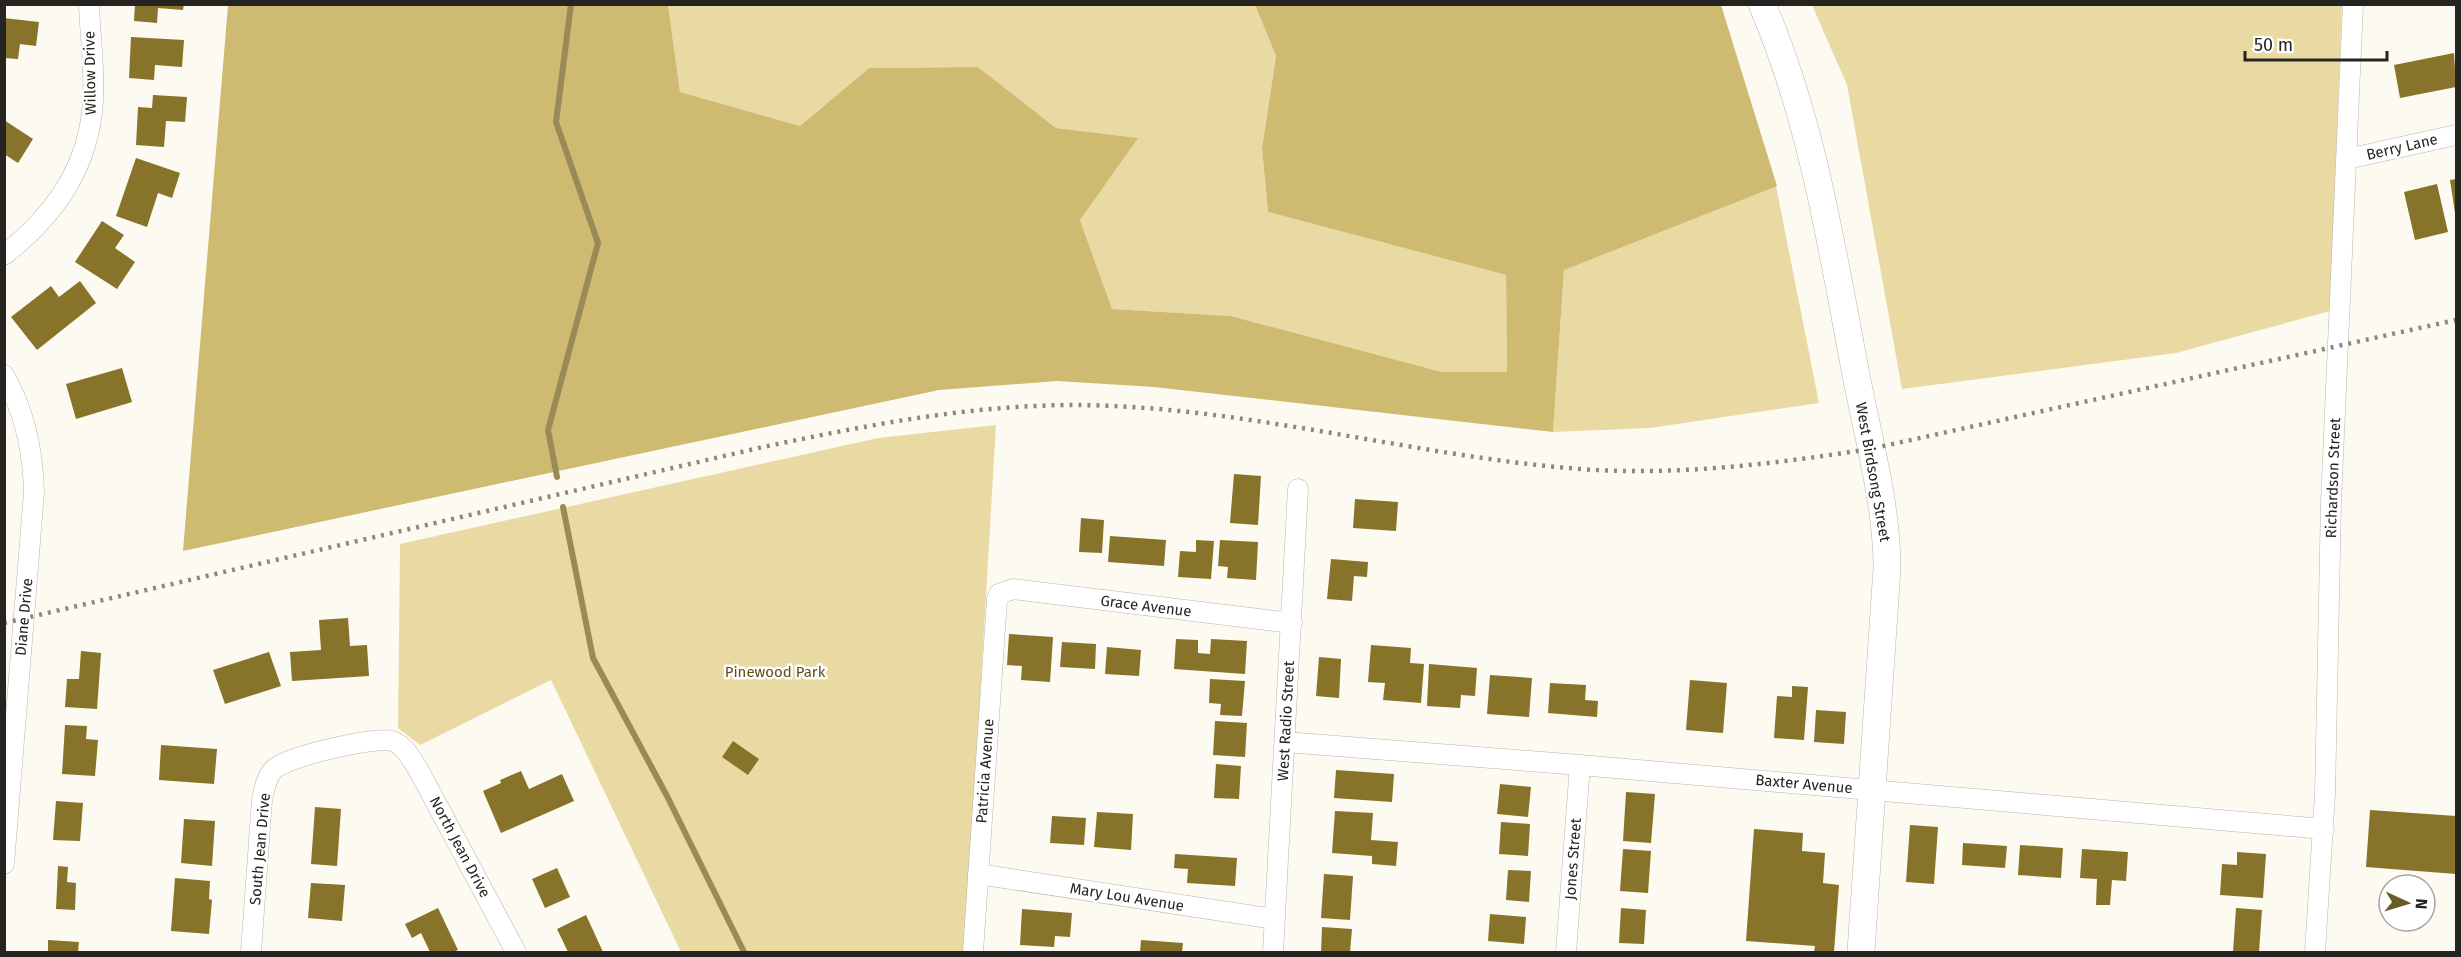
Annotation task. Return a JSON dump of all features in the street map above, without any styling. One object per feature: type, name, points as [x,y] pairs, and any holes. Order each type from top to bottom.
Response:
[{"type":"street","name":"Willow Drive","points":[[4,255],[51,212],[67,188],[83,151],[93,102],[88,4]]},
{"type":"street","name":"West Birdsong Street","points":[[1762,4],[1788,70],[1814,160],[1885,533],[1887,568],[1861,952]]},
{"type":"street","name":"Richardson Street","points":[[2315,952],[2324,829],[2331,502],[2353,4]]},
{"type":"street","name":"Berry Lane","points":[[2347,159],[2457,135]]},
{"type":"street","name":"Diane Drive","points":[[4,375],[20,411],[25,429],[34,492],[4,864]]},
{"type":"street","name":"West Radio Street","points":[[1273,952],[1298,489]]},
{"type":"street","name":"Grace Avenue","points":[[1001,592],[1013,590],[1292,623]]},
{"type":"street","name":"Patricia Avenue","points":[[972,952],[997,599],[1001,592]]},
{"type":"street","name":"South Jean Drive","points":[[251,952],[262,800],[266,782],[272,770],[292,759],[367,741],[384,740],[398,744]]},
{"type":"street","name":"Baxter Avenue","points":[[1285,742],[2324,829]]},
{"type":"street","name":"North Jean Drive","points":[[398,744],[419,771],[516,952]]},
{"type":"street","name":"Jones Street","points":[[1566,952],[1580,765]]},
{"type":"street","name":"Mary Lou Avenue","points":[[978,874],[1275,919]]},
{"type":"green space","points":[[668,5],[1255,5],[1276,56],[1262,148],[1268,212],[1506,275],[1507,373],[1442,372],[1231,316],[1112,309],[1080,220],[1137,138],[1056,128],[978,67],[869,68],[800,126],[680,92]]},
{"type":"green space","points":[[1812,5],[2342,5],[2330,311],[2176,353],[1902,389],[1847,85]]},
{"type":"green space","points":[[1775,181],[1819,403],[1650,428],[1553,432],[1564,270]]},
{"type":"green space","name":"Pinewood Park","points":[[996,425],[965,952],[681,952],[551,680],[420,745],[398,728],[400,544],[878,438]]},
{"type":"shaded area","points":[[228,5],[668,5],[680,92],[800,126],[869,68],[978,67],[1056,128],[1138,138],[1080,220],[1112,309],[1231,316],[1442,372],[1507,372],[1506,275],[1268,212],[1262,148],[1276,56],[1255,5],[1721,5],[1777,186],[1564,270],[1553,432],[1154,387],[1057,381],[939,390],[183,551]]},
{"type":"building","points":[[135,4],[184,4],[183,10],[158,8],[157,23],[134,21]]},
{"type":"building","points":[[4,18],[39,22],[36,46],[20,44],[18,59],[4,58]]},
{"type":"building","points":[[131,37],[184,40],[182,67],[155,65],[154,80],[129,78]]},
{"type":"building","points":[[2454,53],[2456,87],[2400,98],[2394,65]]},
{"type":"building","points":[[153,95],[187,97],[185,122],[166,121],[164,147],[136,145],[138,107],[152,108]]},
{"type":"building","points":[[4,120],[33,139],[18,163],[4,154]]},
{"type":"building","points":[[136,158],[180,173],[172,198],[158,193],[147,227],[116,216]]},
{"type":"building","points":[[2456,179],[2456,213],[2455,213],[2450,180]]},
{"type":"building","points":[[2437,184],[2448,232],[2415,240],[2404,192]]},
{"type":"building","points":[[102,221],[124,235],[115,248],[135,262],[117,289],[75,262]]},
{"type":"building","points":[[80,281],[96,303],[37,350],[11,317],[51,286],[59,297]]},
{"type":"building","points":[[122,368],[132,402],[76,419],[66,384]]},
{"type":"building","points":[[1234,474],[1261,476],[1258,525],[1230,523]]},
{"type":"building","points":[[1355,499],[1398,502],[1396,531],[1353,528]]},
{"type":"building","points":[[1081,518],[1104,520],[1102,553],[1079,552]]},
{"type":"building","points":[[1110,536],[1166,540],[1164,566],[1108,562]]},
{"type":"building","points":[[1196,540],[1214,541],[1211,579],[1178,577],[1180,551],[1196,552]]},
{"type":"building","points":[[1220,540],[1258,542],[1256,580],[1227,578],[1228,567],[1218,566]]},
{"type":"building","points":[[1331,559],[1368,562],[1367,577],[1354,576],[1352,601],[1327,599]]},
{"type":"building","points":[[348,618],[350,646],[367,645],[369,676],[292,681],[290,652],[321,650],[319,620]]},
{"type":"building","points":[[1009,634],[1053,637],[1050,682],[1021,680],[1022,666],[1007,665]]},
{"type":"building","points":[[1176,639],[1198,640],[1198,653],[1210,654],[1211,639],[1247,641],[1245,674],[1174,669]]},
{"type":"building","points":[[1062,642],[1096,644],[1095,669],[1060,667]]},
{"type":"building","points":[[1371,645],[1411,648],[1410,663],[1424,664],[1421,703],[1383,700],[1385,683],[1368,682]]},
{"type":"building","points":[[1107,647],[1141,650],[1139,676],[1105,674]]},
{"type":"building","points":[[81,651],[101,653],[97,709],[65,707],[67,679],[79,679]]},
{"type":"building","points":[[269,652],[281,686],[225,704],[213,670]]},
{"type":"building","points":[[1319,657],[1341,659],[1339,698],[1316,696]]},
{"type":"building","points":[[1429,664],[1477,668],[1475,696],[1461,695],[1460,708],[1427,706]]},
{"type":"building","points":[[1490,675],[1532,678],[1529,717],[1487,714]]},
{"type":"building","points":[[1210,679],[1245,681],[1242,716],[1220,715],[1221,704],[1209,703]]},
{"type":"building","points":[[1690,680],[1727,683],[1723,733],[1686,730]]},
{"type":"building","points":[[1550,683],[1586,685],[1585,700],[1598,701],[1597,717],[1548,713]]},
{"type":"building","points":[[1792,686],[1808,687],[1804,740],[1774,738],[1777,696],[1792,697]]},
{"type":"building","points":[[1816,710],[1846,712],[1844,744],[1814,742]]},
{"type":"building","points":[[1215,721],[1247,723],[1245,757],[1213,755]]},
{"type":"building","points":[[65,725],[87,726],[86,739],[98,740],[95,776],[62,774]]},
{"type":"building","points":[[733,741],[759,759],[748,775],[722,757]]},
{"type":"building","points":[[161,745],[217,749],[214,784],[159,780]]},
{"type":"building","points":[[1216,764],[1241,766],[1239,799],[1214,798]]},
{"type":"building","points":[[1336,770],[1394,774],[1392,802],[1334,798]]},
{"type":"building","points":[[521,771],[529,789],[562,774],[574,801],[501,833],[483,791],[501,783],[500,780]]},
{"type":"building","points":[[1500,784],[1531,787],[1528,817],[1497,814]]},
{"type":"building","points":[[1626,792],[1655,794],[1651,843],[1623,841]]},
{"type":"building","points":[[56,801],[83,803],[80,841],[53,840]]},
{"type":"building","points":[[315,807],[341,809],[337,866],[311,864]]},
{"type":"building","points":[[2370,810],[2456,816],[2456,874],[2366,867]]},
{"type":"building","points":[[1335,811],[1373,813],[1371,840],[1398,842],[1396,866],[1372,864],[1372,856],[1332,853]]},
{"type":"building","points":[[1097,812],[1133,814],[1131,850],[1094,847]]},
{"type":"building","points":[[1052,816],[1086,818],[1084,845],[1050,843]]},
{"type":"building","points":[[184,819],[215,821],[212,866],[181,863]]},
{"type":"building","points":[[1501,822],[1530,824],[1528,856],[1499,854]]},
{"type":"building","points":[[1910,825],[1938,827],[1934,884],[1906,882]]},
{"type":"building","points":[[1754,829],[1803,833],[1802,851],[1825,853],[1823,883],[1839,885],[1834,952],[1814,952],[1815,946],[1746,941]]},
{"type":"building","points":[[1963,843],[2007,846],[2005,868],[1962,865]]},
{"type":"building","points":[[2020,845],[2063,848],[2061,878],[2018,875]]},
{"type":"building","points":[[1623,849],[1651,851],[1648,893],[1620,891]]},
{"type":"building","points":[[2082,849],[2128,852],[2126,881],[2112,880],[2110,905],[2096,905],[2097,879],[2080,878]]},
{"type":"building","points":[[2237,852],[2266,854],[2263,898],[2220,895],[2222,864],[2237,865]]},
{"type":"building","points":[[1175,854],[1237,858],[1235,886],[1187,883],[1188,869],[1174,868]]},
{"type":"building","points":[[58,866],[68,867],[67,882],[76,883],[75,910],[56,909]]},
{"type":"building","points":[[557,868],[570,897],[545,908],[532,879]]},
{"type":"building","points":[[1508,870],[1531,871],[1529,902],[1506,900]]},
{"type":"building","points":[[1324,874],[1353,876],[1350,920],[1321,918]]},
{"type":"building","points":[[175,878],[210,881],[209,899],[212,900],[209,934],[171,931]]},
{"type":"building","points":[[311,883],[345,885],[342,921],[308,918]]},
{"type":"building","points":[[438,908],[458,950],[430,952],[421,933],[412,938],[405,924]]},
{"type":"building","points":[[1621,908],[1646,910],[1644,944],[1619,943]]},
{"type":"building","points":[[2236,908],[2262,910],[2259,952],[2233,952]]},
{"type":"building","points":[[1022,909],[1072,913],[1070,937],[1055,936],[1054,947],[1020,945]]},
{"type":"building","points":[[1490,914],[1526,917],[1524,944],[1488,941]]},
{"type":"building","points":[[586,915],[603,952],[568,952],[557,929]]},
{"type":"building","points":[[1322,927],[1352,929],[1350,952],[1321,952]]},
{"type":"building","points":[[48,940],[79,942],[78,952],[48,952]]},
{"type":"building","points":[[1141,940],[1183,943],[1182,952],[1140,952]]},
{"type":"waterway","points":[[557,477],[548,430],[598,243],[556,122],[571,4]]},
{"type":"waterway","points":[[563,507],[593,658],[667,796],[744,952]]},
{"type":"railway","points":[[4,623],[763,447],[936,415],[1024,406],[1069,405],[1172,410],[1521,463],[1617,471],[1689,470],[1761,464],[1870,449],[2456,320]]}]
